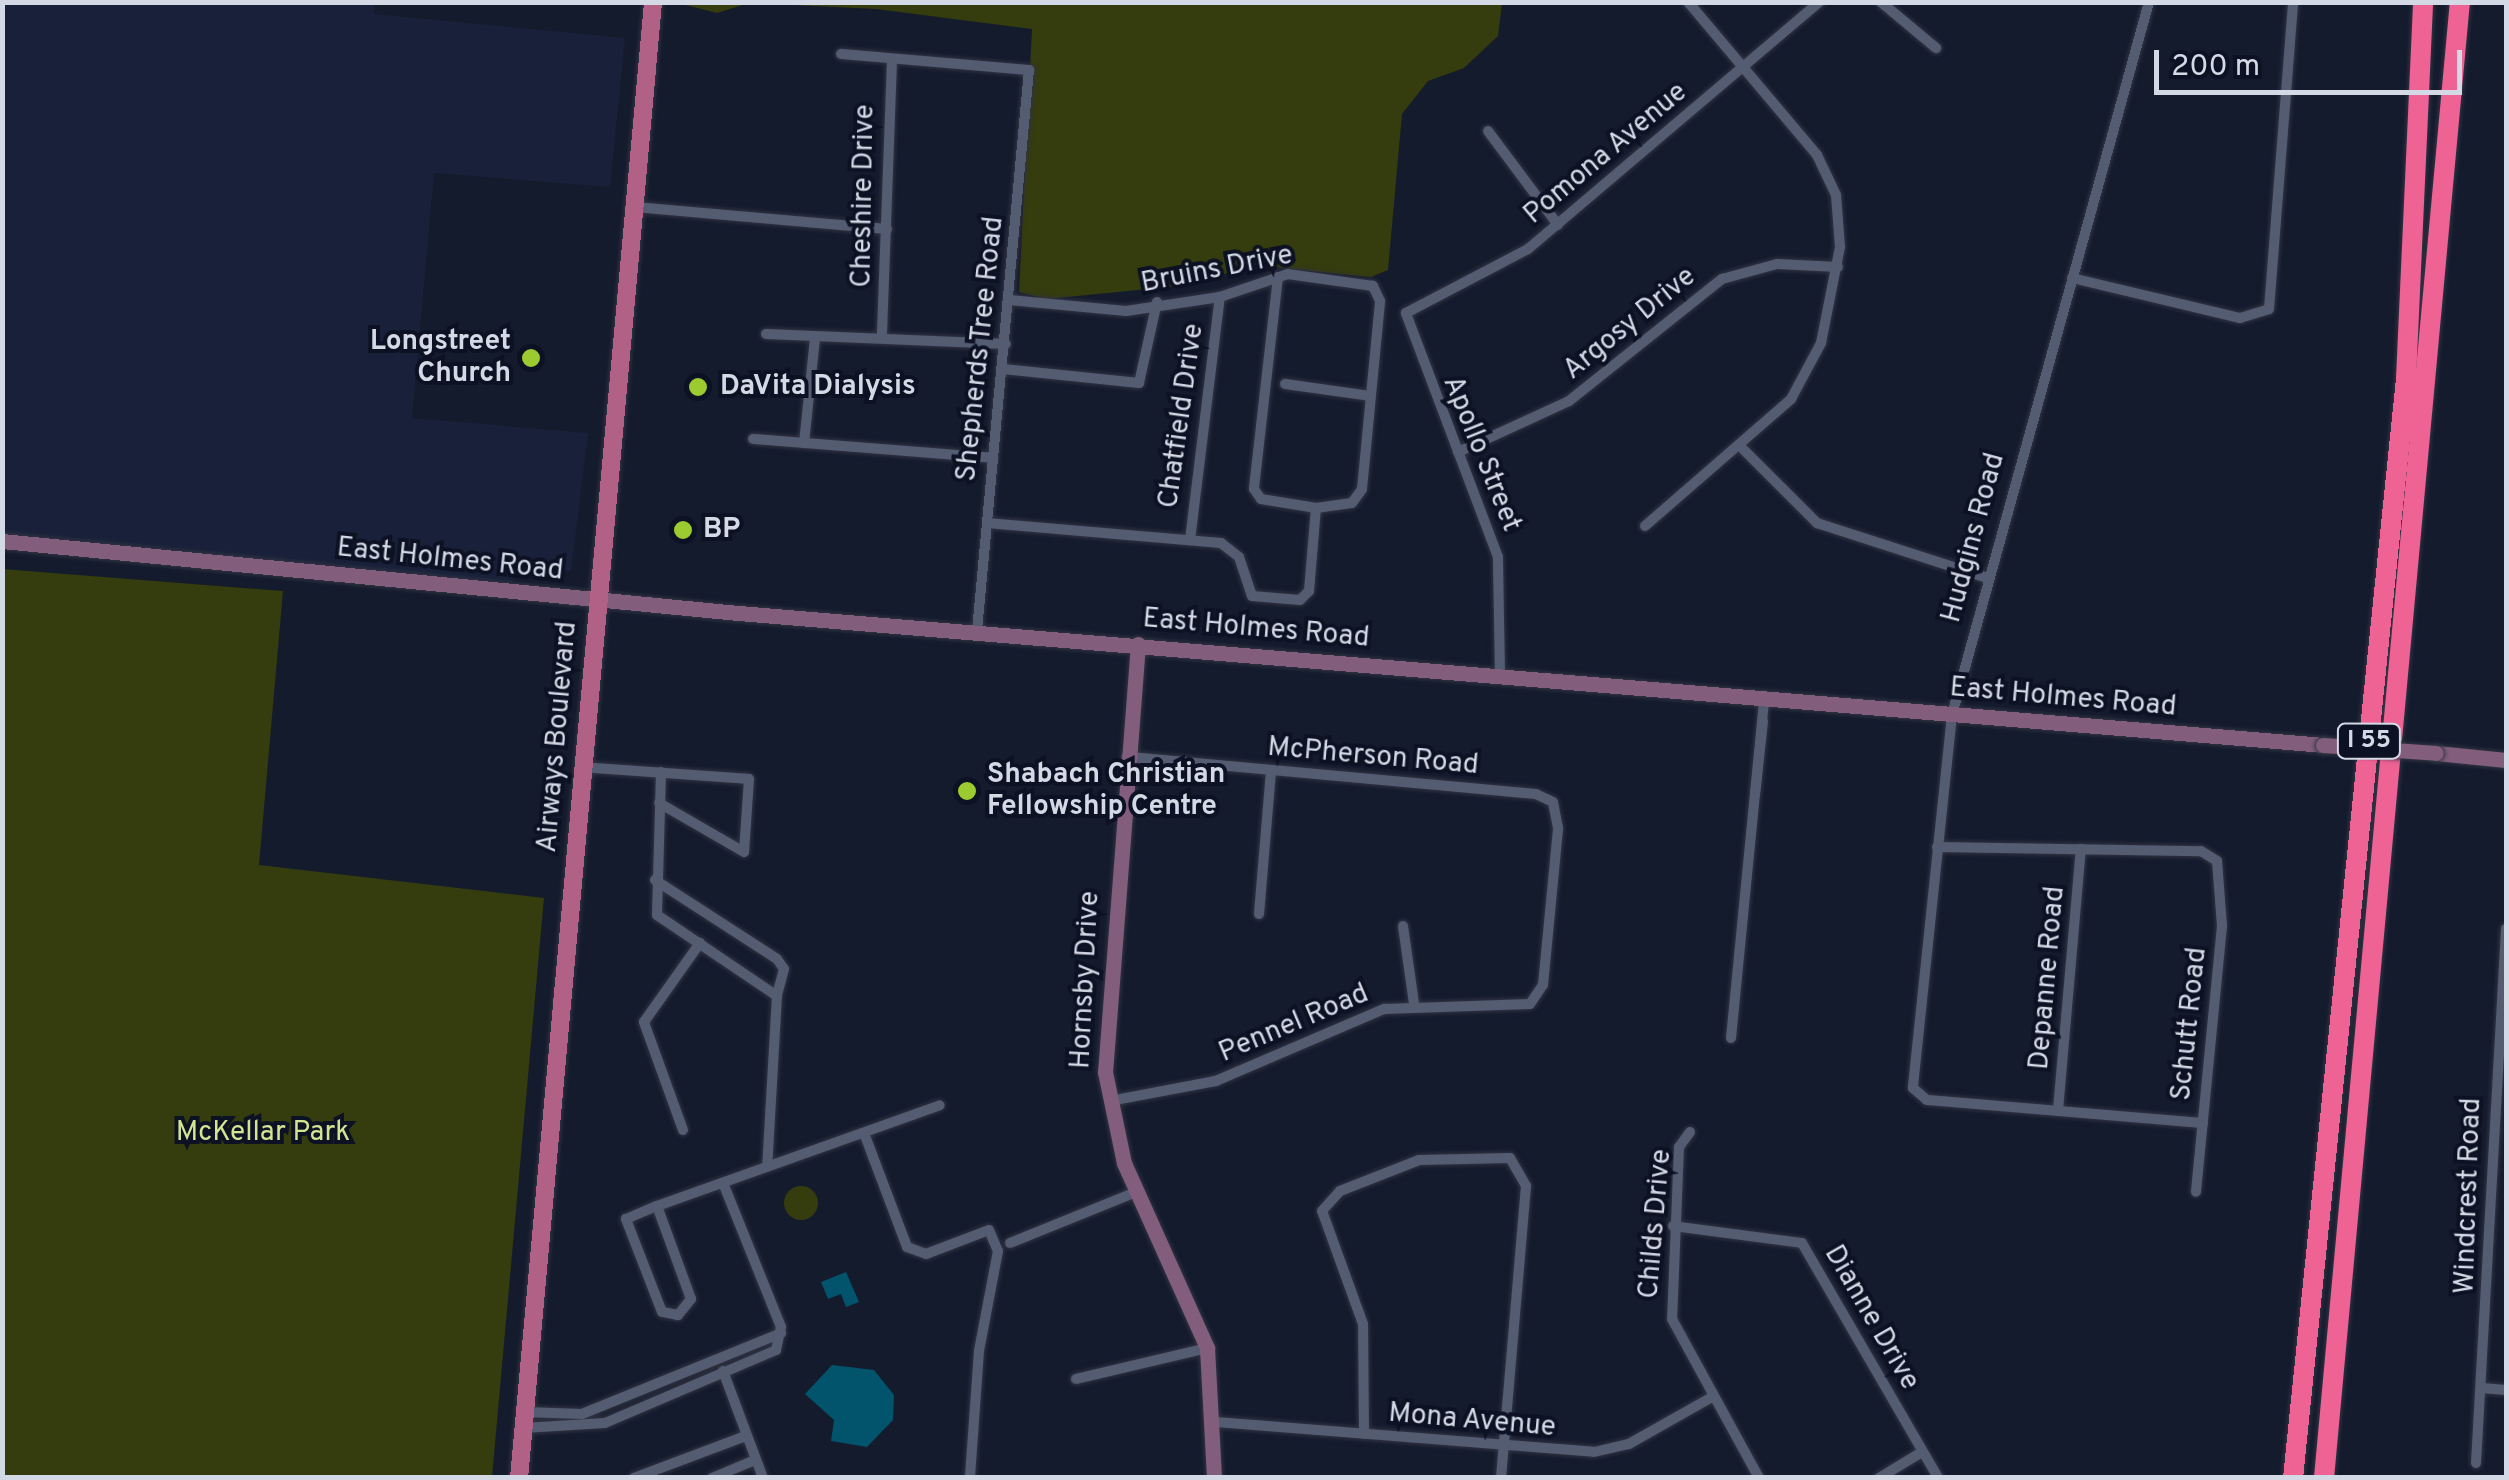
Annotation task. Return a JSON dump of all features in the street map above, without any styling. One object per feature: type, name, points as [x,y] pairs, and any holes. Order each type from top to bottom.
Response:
[{"type":"highway","name":"I 55","points":[[2292,1478],[2406,379],[2424,2]]},
{"type":"highway","name":"I 55","points":[[2324,1478],[2460,2]]},
{"type":"main road","name":"Airways Boulevard","points":[[519,1478],[653,2]]},
{"type":"main road","name":"East Holmes Road","points":[[2,541],[598,600],[2506,760]]},
{"type":"main road","name":"Hornsby Drive","points":[[1138,644],[1104,1022],[1108,1102],[1136,1192],[1207,1348],[1216,1422],[1214,1478]]},
{"type":"street","points":[[1645,526],[1743,448],[1791,399],[1821,343],[1838,267],[1840,220],[1828,174],[1688,2]]},
{"type":"street","name":"Pomona Avenue","points":[[1406,313],[1558,225],[1819,2]]},
{"type":"street","points":[[1881,2],[1936,48]]},
{"type":"street","name":"Hudgins Road","points":[[2058,1110],[1917,1097],[1937,847],[1952,714],[2149,2]]},
{"type":"street","points":[[2072,278],[2195,310],[2261,316],[2272,301],[2293,2]]},
{"type":"street","points":[[841,54],[892,59]]},
{"type":"street","name":"Shepherds Tree Road","points":[[892,59],[1029,70],[977,631]]},
{"type":"street","name":"Cheshire Drive","points":[[882,333],[887,229],[882,160],[892,59]]},
{"type":"street","points":[[1488,131],[1558,225]]},
{"type":"street","points":[[634,207],[887,229]]},
{"type":"street","name":"Argosy Drive","points":[[1458,452],[1569,401],[1722,279],[1777,264],[1838,267]]},
{"type":"street","points":[[1278,276],[1254,489],[1262,499],[1316,508],[1361,496],[1370,396],[1285,384]]},
{"type":"street","name":"Bruins Drive","points":[[1010,300],[1117,312],[1157,302],[1220,297],[1278,276],[1373,286],[1380,301],[1370,396]]},
{"type":"street","name":"Chatfield Drive","points":[[1190,540],[1220,297]]},
{"type":"street","points":[[1004,369],[1139,384],[1157,302]]},
{"type":"street","name":"Apollo Street","points":[[1406,313],[1500,566],[1500,674]]},
{"type":"street","points":[[766,334],[816,338],[882,333],[1006,344]]},
{"type":"street","points":[[804,443],[816,338]]},
{"type":"street","points":[[753,439],[993,458]]},
{"type":"street","points":[[1743,448],[1818,524],[1987,578]]},
{"type":"street","points":[[987,523],[1190,540],[1233,550],[1252,596],[1300,600],[1308,591],[1316,508]]},
{"type":"street","points":[[1731,1038],[1764,699]]},
{"type":"street","name":"McPherson Road","points":[[1127,757],[1553,802]]},
{"type":"street","points":[[582,766],[749,779],[744,852],[659,802]]},
{"type":"street","points":[[1259,914],[1271,770]]},
{"type":"street","points":[[661,772],[657,916],[777,996]]},
{"type":"street","name":"Pennel Road","points":[[1108,1102],[1216,1081],[1414,1003],[1518,1006],[1538,998],[1553,802]]},
{"type":"street","points":[[1937,847],[2081,849]]},
{"type":"street","name":"Schutt Road","points":[[2081,849],[2201,851],[2217,861],[2222,926],[2196,1192]]},
{"type":"street","name":"Depanne Road","points":[[2058,1110],[2081,849]]},
{"type":"street","points":[[655,880],[777,959],[784,969],[777,996],[767,1167]]},
{"type":"street","points":[[1402,926],[1414,1003]]},
{"type":"street","name":"Windcrest Road","points":[[2476,1463],[2502,1209],[2500,1052],[2506,929]]},
{"type":"street","points":[[683,1130],[644,1022],[700,943]]},
{"type":"street","points":[[657,1206],[690,1300],[678,1315],[662,1312],[626,1219],[657,1206],[723,1182],[940,1105]]},
{"type":"street","points":[[2058,1110],[2203,1123]]},
{"type":"street","points":[[864,1132],[906,1246],[926,1254],[989,1230],[998,1250],[978,1351],[970,1478]]},
{"type":"street","name":"Childs Drive","points":[[1690,1132],[1679,1148],[1672,1320],[1759,1478]]},
{"type":"street","points":[[1364,1434],[1367,1349],[1324,1224],[1327,1203],[1436,1156],[1519,1164],[1526,1186],[1501,1478]]},
{"type":"street","points":[[524,1420],[580,1430],[771,1356],[781,1333],[723,1182]]},
{"type":"street","points":[[1010,1243],[1136,1192]]},
{"type":"street","name":"Dianne Drive","points":[[1673,1226],[1802,1243],[1938,1478]]},
{"type":"street","points":[[524,1420],[582,1414],[781,1333]]},
{"type":"street","points":[[1076,1380],[1207,1348]]},
{"type":"street","points":[[718,1361],[763,1478]]},
{"type":"street","points":[[2482,1388],[2506,1390]]},
{"type":"street","name":"Mona Avenue","points":[[1216,1422],[1504,1446],[1618,1448],[1712,1397]]},
{"type":"street","points":[[634,1478],[746,1436]]},
{"type":"street","points":[[1879,1478],[1922,1452]]},
{"type":"street","points":[[712,1478],[755,1460]]},
{"type":"shaded area","points":[[2,3],[375,3],[374,14],[625,38],[610,187],[434,173],[412,418],[588,433],[571,571],[515,572],[512,584],[3,534]]},
{"type":"shaded area","points":[[846,1272],[859,1302],[846,1307],[841,1294],[828,1299],[821,1282]]},
{"type":"shaded area","points":[[832,1365],[874,1370],[894,1395],[893,1420],[867,1447],[831,1441],[834,1420],[805,1394]]},
{"type":"green space","points":[[678,3],[749,3],[717,13]]},
{"type":"green space","points":[[749,3],[1502,3],[1498,36],[1464,68],[1428,81],[1402,114],[1388,270],[1371,277],[1254,265],[1188,285],[1047,299],[1019,292],[1032,29],[876,9]]},
{"type":"green space","name":"McKellar Park","points":[[2,569],[283,591],[259,865],[544,898],[492,1477],[3,1477]]},
{"type":"green space","points":[[801,1186],[813,1191],[818,1203],[813,1215],[801,1220],[789,1215],[784,1203],[789,1191]]},
{"type":"place","name":"Longstreet Church","points":[[531,358]]},
{"type":"place","name":"DaVita Dialysis","points":[[698,387]]},
{"type":"place","name":"BP","points":[[683,530]]},
{"type":"place","name":"Shabach Christian Fellowship Centre","points":[[967,791]]}]
